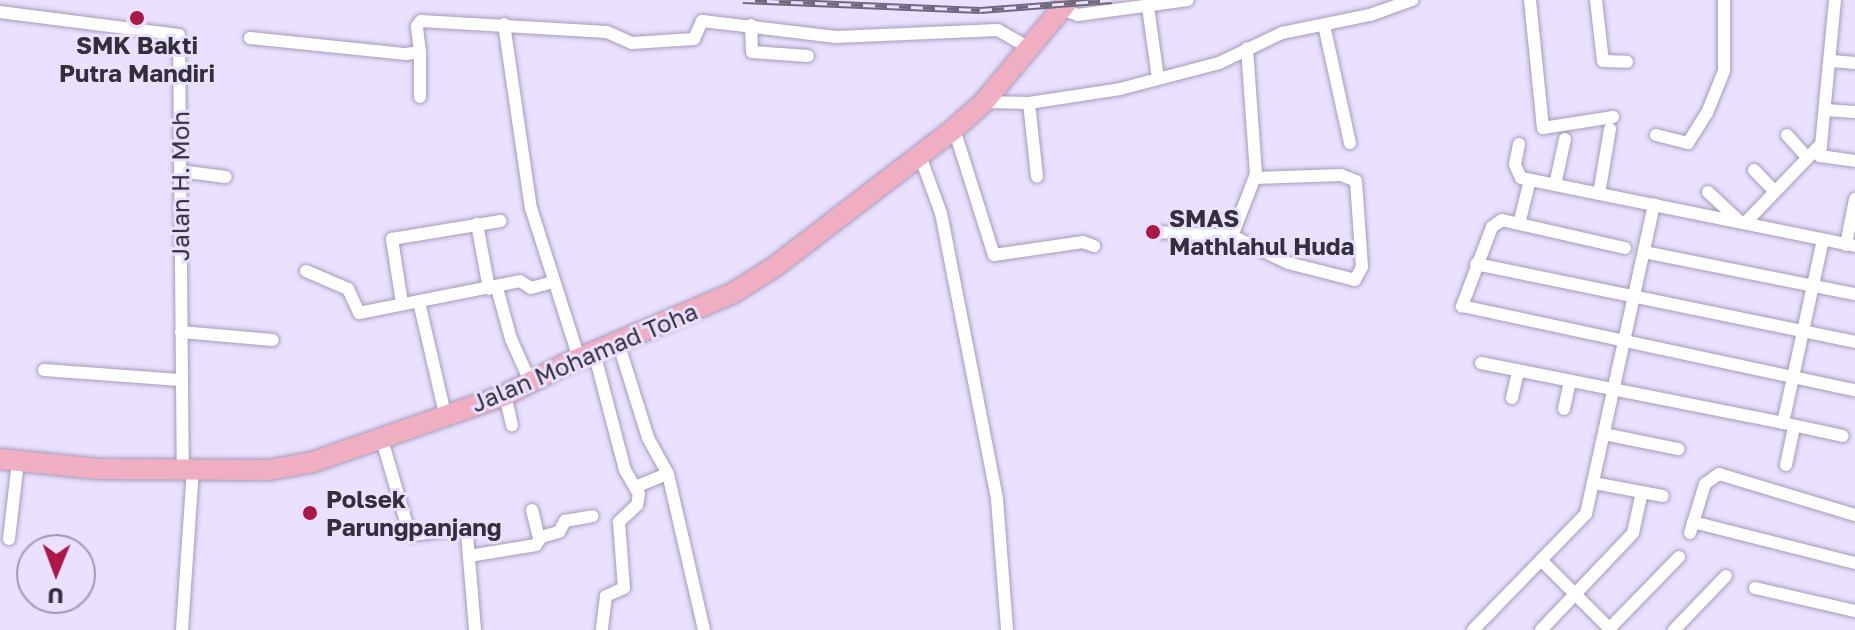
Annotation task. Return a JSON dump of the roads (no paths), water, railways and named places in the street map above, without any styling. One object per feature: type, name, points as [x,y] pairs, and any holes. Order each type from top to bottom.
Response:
[{"type":"main road","name":"Jalan Mohamad Toha","points":[[9,460],[188,470],[289,467],[382,440],[445,414],[505,395],[587,355],[733,293],[954,129],[984,102],[1065,4]]},
{"type":"street","points":[[1065,4],[1078,15],[1188,0]]},
{"type":"street","points":[[984,102],[1029,103],[1158,78],[1219,63],[1282,33],[1324,25],[1412,0]]},
{"type":"street","points":[[1530,0],[1543,128],[1611,123],[1599,194]]},
{"type":"street","points":[[1596,0],[1603,61],[1627,62]]},
{"type":"street","points":[[1656,135],[1688,143],[1707,113],[1724,71],[1724,0]]},
{"type":"street","points":[[1835,0],[1832,61],[1820,156],[1855,161]]},
{"type":"street","points":[[1148,7],[1158,78]]},
{"type":"street","name":"Jalan H. Moh","points":[[0,12],[177,32],[180,380],[188,470],[182,630]]},
{"type":"street","points":[[420,97],[417,26],[421,21],[607,32],[632,43],[694,39],[702,21],[836,37],[998,30],[1028,47]]},
{"type":"street","points":[[504,24],[513,65],[522,168],[553,282],[587,355],[625,470],[635,487],[637,505],[619,522],[624,588],[606,596],[602,630]]},
{"type":"street","points":[[751,25],[752,52],[808,56]]},
{"type":"street","points":[[1324,25],[1350,143]]},
{"type":"street","points":[[250,38],[381,54],[420,52]]},
{"type":"street","points":[[1232,236],[1255,178],[1247,48]]},
{"type":"street","points":[[1832,61],[1855,63]]},
{"type":"street","points":[[1029,103],[1037,177]]},
{"type":"street","points":[[1825,110],[1855,112]]},
{"type":"street","points":[[954,129],[994,255],[1083,242],[1094,246]]},
{"type":"street","points":[[1787,135],[1805,155]]},
{"type":"street","points":[[1555,185],[1565,139]]},
{"type":"street","points":[[1519,144],[1515,165],[1521,178],[1850,246],[1855,199]]},
{"type":"street","points":[[1742,222],[1805,155],[1821,144]]},
{"type":"street","points":[[920,156],[941,213],[995,484],[1007,630]]},
{"type":"street","points":[[1754,170],[1773,190]]},
{"type":"street","points":[[180,171],[226,177]]},
{"type":"street","points":[[1157,232],[1232,236],[1295,266],[1350,280],[1360,276],[1356,181],[1341,175],[1255,178]]},
{"type":"street","points":[[1519,224],[1530,180]]},
{"type":"street","points":[[1708,192],[1742,222]]},
{"type":"street","points":[[1473,630],[1586,514],[1654,204]]},
{"type":"street","points":[[1625,248],[1502,220],[1492,227],[1462,306],[1469,311],[1625,345],[1855,390]]},
{"type":"street","points":[[402,303],[392,239],[501,221]]},
{"type":"street","points":[[477,224],[493,288],[530,381]]},
{"type":"street","points":[[1786,465],[1792,377],[1823,239]]},
{"type":"street","points":[[1644,252],[1855,294]]},
{"type":"street","points":[[1476,264],[1855,342]]},
{"type":"street","points":[[306,271],[348,289],[359,313],[520,281],[531,288],[553,282]]},
{"type":"street","points":[[419,302],[445,414]]},
{"type":"street","points":[[181,332],[273,340]]},
{"type":"street","points":[[618,342],[648,438],[668,474],[704,630]]},
{"type":"street","points":[[1481,363],[1843,436]]},
{"type":"street","points":[[44,370],[180,380]]},
{"type":"street","points":[[1512,398],[1518,371]]},
{"type":"street","points":[[1564,409],[1570,381]]},
{"type":"street","points":[[505,395],[512,425]]},
{"type":"street","points":[[1604,434],[1678,449]]},
{"type":"street","points":[[382,440],[410,535],[464,530],[475,630]]},
{"type":"street","points":[[9,460],[9,539]]},
{"type":"street","points":[[635,487],[668,474]]},
{"type":"street","points":[[1855,515],[1719,474],[1705,484],[1692,527],[1855,563]]},
{"type":"street","points":[[1594,483],[1663,496]]},
{"type":"street","points":[[1541,630],[1633,533],[1642,492]]},
{"type":"street","points":[[469,556],[536,545],[539,539],[532,510]]},
{"type":"street","points":[[539,539],[559,532],[565,521],[593,516]]},
{"type":"street","points":[[1542,561],[1610,630],[1679,557]]},
{"type":"street","points":[[1674,630],[1726,576]]},
{"type":"street","points":[[1755,588],[1855,611]]},
{"type":"railway","points":[[743,0],[980,10],[1112,0]]},
{"type":"place","name":"SMK Bakti Putra Mandiri","points":[[137,18]]},
{"type":"place","name":"SMAS Mathlahul Huda","points":[[1153,232]]},
{"type":"place","name":"Polsek Parungpanjang","points":[[310,513]]}]
